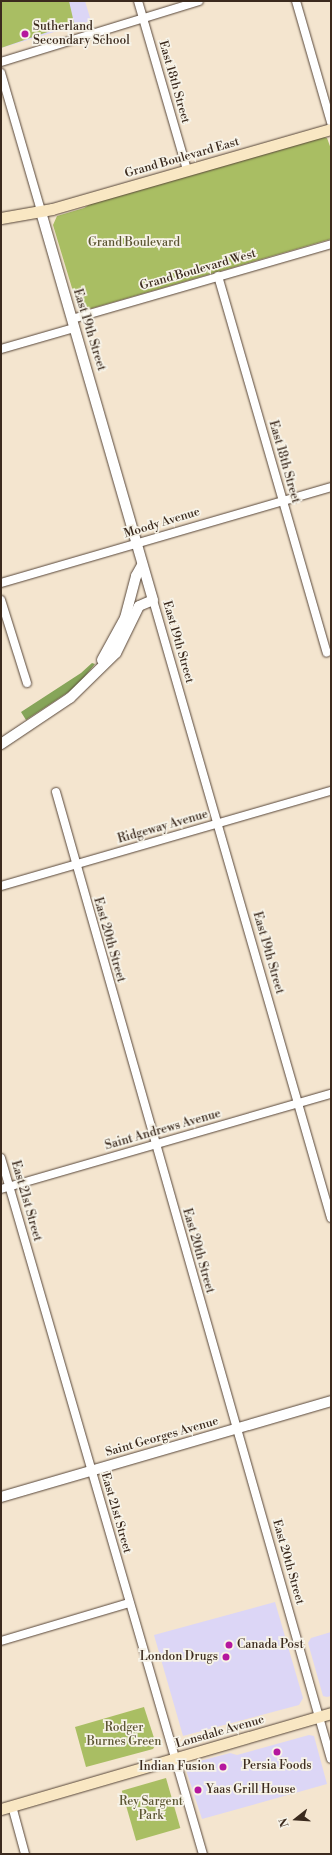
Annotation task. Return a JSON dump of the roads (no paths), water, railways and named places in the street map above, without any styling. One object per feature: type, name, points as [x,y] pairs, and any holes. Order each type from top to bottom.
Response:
[{"type":"main road","name":"Grand Boulevard East","points":[[1,218],[41,211],[331,129]]},
{"type":"main road","name":"Lonsdale Avenue","points":[[1,1809],[331,1713]]},
{"type":"street","name":"East 18th Street","points":[[138,1],[187,170]]},
{"type":"street","points":[[1,62],[199,1]]},
{"type":"street","points":[[296,1],[331,122]]},
{"type":"street","name":"East 19th Street","points":[[1,73],[331,1218]]},
{"type":"street","name":"Grand Boulevard West","points":[[1,349],[73,323],[218,276],[331,244]]},
{"type":"street","name":"East 18th Street","points":[[218,276],[327,654]]},
{"type":"street","name":"Moody Avenue","points":[[1,583],[282,500],[331,487]]},
{"type":"street","points":[[98,670],[125,618],[136,576],[142,565]]},
{"type":"street","points":[[1,600],[27,683]]},
{"type":"street","points":[[1,744],[70,698],[119,648],[139,606],[153,600]]},
{"type":"street","name":"Ridgeway Avenue","points":[[1,886],[331,791]]},
{"type":"street","name":"East 20th Street","points":[[56,792],[75,865],[331,1759]]},
{"type":"street","name":"Saint Andrews Avenue","points":[[5,1187],[331,1094]]},
{"type":"street","name":"East 21st Street","points":[[1,1158],[5,1187],[92,1471],[129,1603],[203,1854]]},
{"type":"street","name":"Saint Georges Avenue","points":[[1,1497],[331,1401]]},
{"type":"street","points":[[1,1641],[129,1603]]},
{"type":"street","points":[[12,1806],[24,1854]]},
{"type":"place","name":"Sutherland Secondary School","points":[[25,34]]},
{"type":"place","name":"Canada Post","points":[[229,1645]]},
{"type":"place","name":"London Drugs","points":[[226,1657]]},
{"type":"place","name":"Persia Foods","points":[[277,1752]]},
{"type":"place","name":"Indian Fusion","points":[[223,1767]]},
{"type":"place","name":"Yaas Grill House","points":[[198,1790]]},
{"type":"park label","name":"Grand Boulevard","points":[[134,243]]},
{"type":"park label","name":"Rodger Burnes Green","points":[[124,1735]]},
{"type":"park label","name":"Rey Sargent Park","points":[[151,1809]]}]
